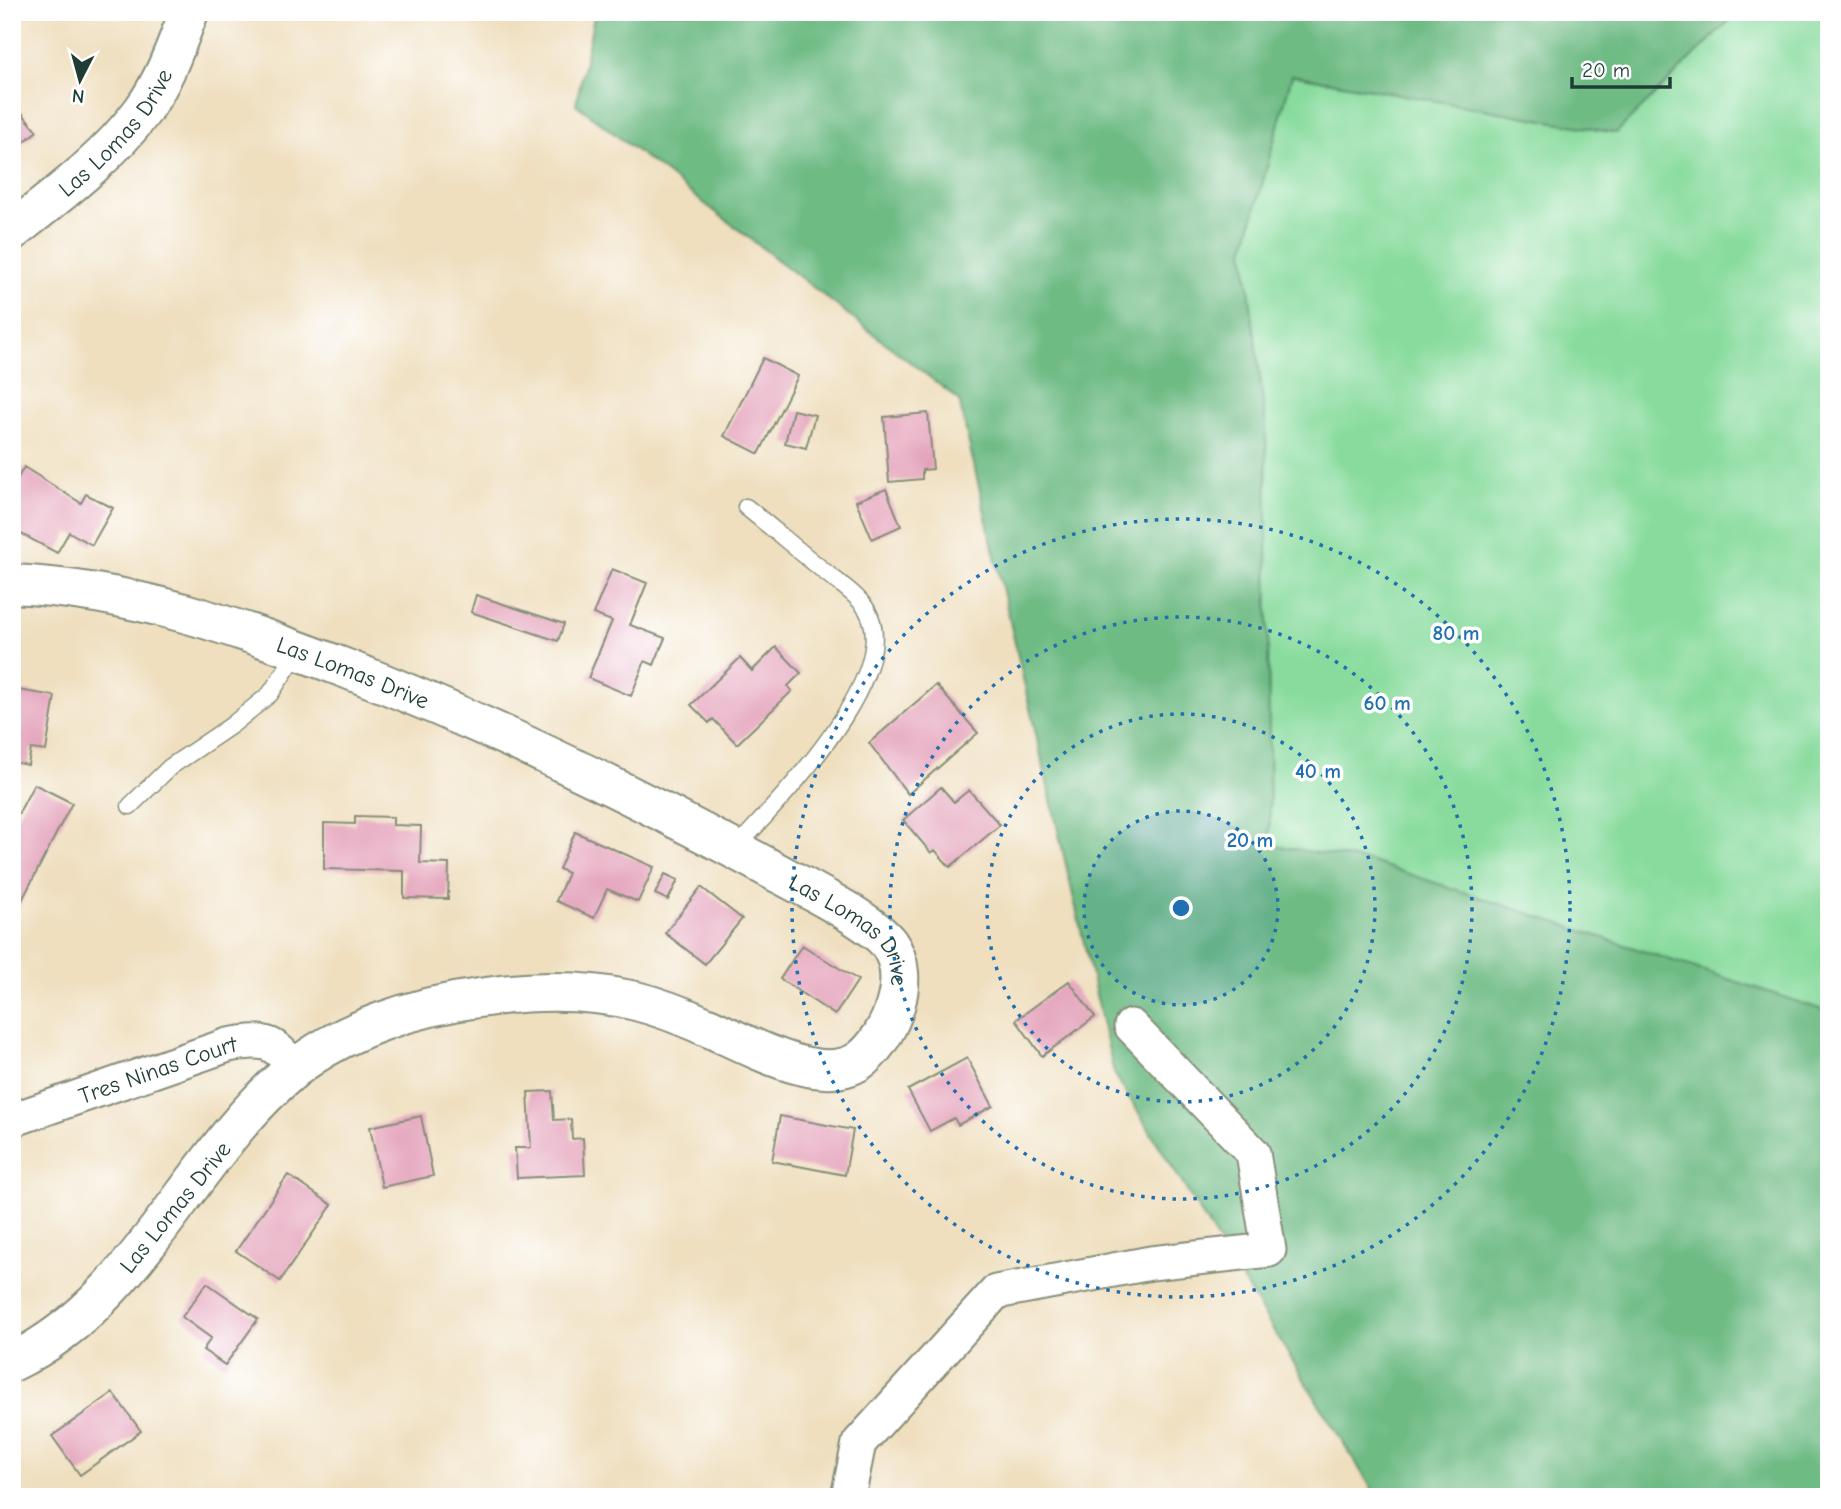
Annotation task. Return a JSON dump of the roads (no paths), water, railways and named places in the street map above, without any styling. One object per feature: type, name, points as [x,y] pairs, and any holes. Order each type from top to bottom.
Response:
[{"type":"street","name":"Las Lomas Drive","points":[[12,231],[120,139],[161,79],[189,12]]},
{"type":"street","name":"Las Lomas Drive","points":[[12,584],[92,591],[154,603],[299,650],[477,723],[734,849],[839,907],[888,942],[898,963],[898,995],[875,1044],[865,1057],[852,1065],[826,1070],[767,1054],[671,1012],[632,1000],[556,992],[478,998],[407,1014],[324,1049],[294,1069],[255,1109],[121,1275],[89,1309],[59,1335],[12,1362]]},
{"type":"street","points":[[848,1497],[859,1443],[996,1292],[1151,1262],[1269,1250],[1253,1153],[1131,1026]]},
{"type":"street","name":"Tres Ninas Court","points":[[12,1120],[228,1045],[252,1041],[268,1043],[281,1050],[294,1069]]},
{"type":"lane","points":[[734,849],[781,798],[850,707],[864,683],[872,655],[874,632],[862,603],[746,507]]},
{"type":"lane","points":[[130,806],[170,767],[232,725],[270,694],[299,650]]}]
